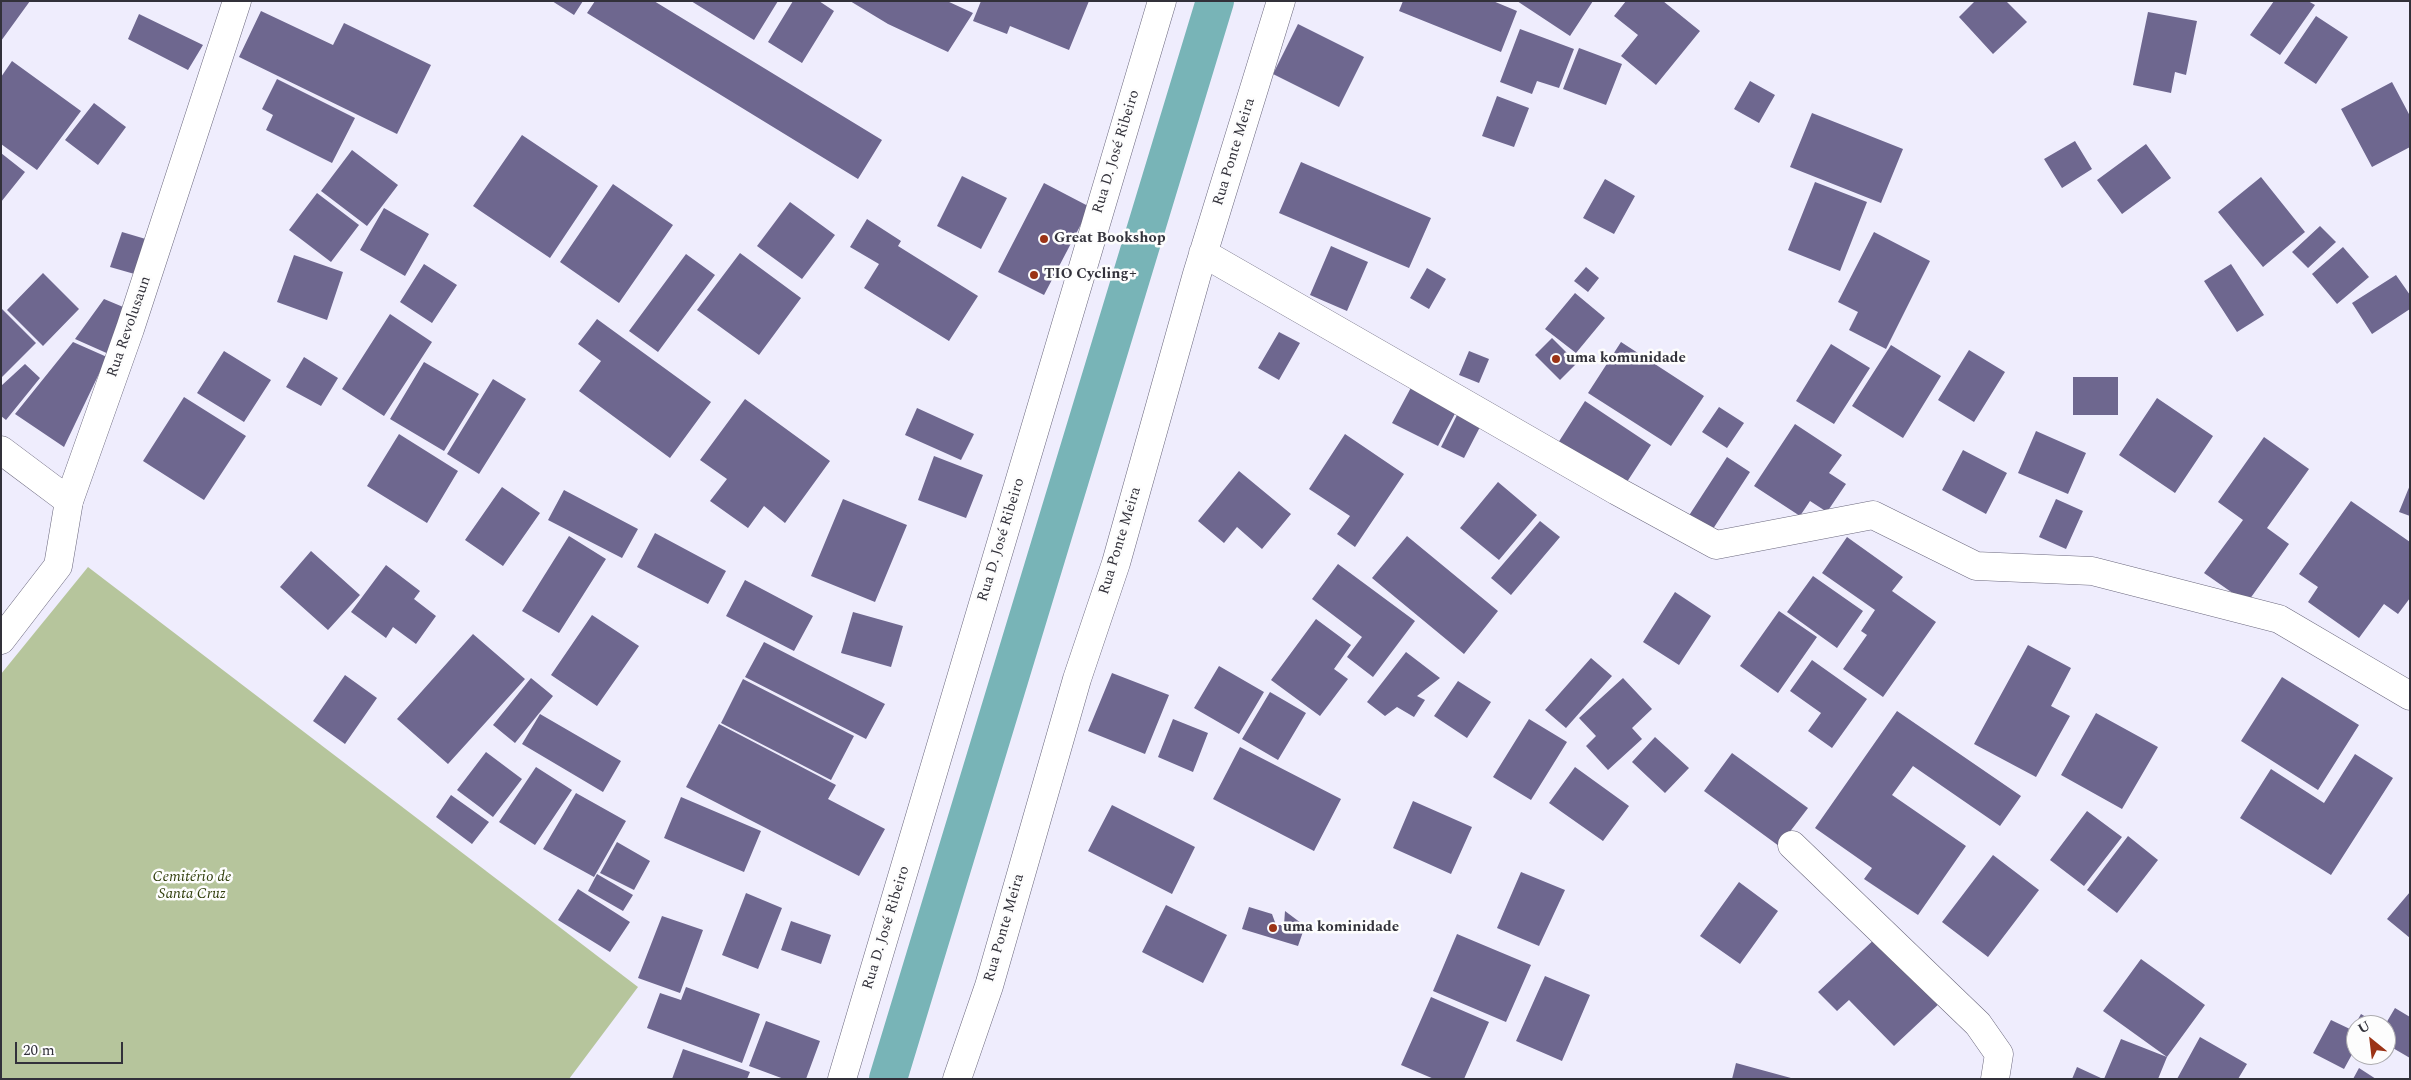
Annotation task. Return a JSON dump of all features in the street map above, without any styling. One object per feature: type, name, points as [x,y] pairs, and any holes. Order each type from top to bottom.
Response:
[{"type":"street","name":"Rua Revolusaun","points":[[1,640],[58,566],[69,501],[130,330],[237,1]]},
{"type":"street","name":"Rua D. José Ribeiro","points":[[842,1079],[1162,1]]},
{"type":"street","name":"Rua Ponte Meira","points":[[957,1079],[989,986],[1077,679],[1116,563],[1203,253],[1281,1]]},
{"type":"street","points":[[1203,253],[1617,491],[1716,545],[1873,515],[1976,566],[2092,571],[2279,619],[2410,696]]},
{"type":"street","points":[[1,450],[69,501]]},
{"type":"street","points":[[1792,845],[1978,1024],[1999,1054],[1995,1079]]},
{"type":"green space","name":"Cemitério de Santa Cruz","points":[[88,567],[638,987],[569,1079],[1,1079],[1,674]]},
{"type":"building","points":[[1,1],[30,1],[1,41]]},
{"type":"building","points":[[552,1],[583,1],[574,15]]},
{"type":"building","points":[[595,1],[654,1],[882,140],[858,179],[587,13]]},
{"type":"building","points":[[691,1],[778,1],[754,40]]},
{"type":"building","points":[[793,1],[819,1],[834,11],[802,63],[768,42]]},
{"type":"building","points":[[850,1],[947,1],[973,13],[948,52],[888,24]]},
{"type":"building","points":[[981,1],[1089,1],[1069,50],[1010,26],[1007,34],[973,21]]},
{"type":"building","points":[[1403,1],[1493,1],[1517,11],[1501,52],[1399,11]]},
{"type":"building","points":[[1517,1],[1593,1],[1570,36]]},
{"type":"building","points":[[1626,1],[1663,1],[1700,31],[1656,85],[1621,56],[1638,35],[1614,16]]},
{"type":"building","points":[[1975,1],[2006,1],[2027,22],[1993,54],[1959,17]]},
{"type":"building","points":[[2274,1],[2308,1],[2315,5],[2280,55],[2250,35]]},
{"type":"building","points":[[261,11],[333,45],[344,23],[431,65],[397,134],[239,57]]},
{"type":"building","points":[[2148,12],[2197,21],[2186,75],[2175,72],[2171,93],[2133,85]]},
{"type":"building","points":[[139,14],[203,45],[188,70],[128,39]]},
{"type":"building","points":[[2316,16],[2348,37],[2316,84],[2284,63]]},
{"type":"building","points":[[1298,24],[1364,57],[1339,107],[1273,74]]},
{"type":"building","points":[[1520,29],[1574,49],[1559,88],[1537,81],[1532,94],[1500,82]]},
{"type":"building","points":[[1579,48],[1622,64],[1606,105],[1563,89]]},
{"type":"building","points":[[12,61],[81,111],[37,170],[1,144],[1,77]]},
{"type":"building","points":[[277,79],[355,118],[332,163],[266,130],[273,115],[262,109]]},
{"type":"building","points":[[1750,81],[1775,95],[1759,123],[1734,109]]},
{"type":"building","points":[[2392,82],[2410,116],[2410,147],[2372,167],[2341,109]]},
{"type":"building","points":[[1497,96],[1529,108],[1514,147],[1482,136]]},
{"type":"building","points":[[94,103],[126,127],[98,165],[65,140]]},
{"type":"building","points":[[1812,113],[1903,149],[1881,203],[1790,167]]},
{"type":"building","points":[[522,135],[598,186],[550,258],[473,206]]},
{"type":"building","points":[[2075,141],[2092,169],[2062,188],[2044,159]]},
{"type":"building","points":[[2146,144],[2171,178],[2122,214],[2097,180]]},
{"type":"building","points":[[352,150],[398,185],[367,226],[321,191]]},
{"type":"building","points":[[1,153],[25,172],[1,202]]},
{"type":"building","points":[[1301,162],[1431,218],[1409,268],[1279,213]]},
{"type":"building","points":[[962,176],[1007,198],[981,249],[937,226]]},
{"type":"building","points":[[2261,177],[2305,232],[2263,267],[2218,212]]},
{"type":"building","points":[[1605,179],[1635,196],[1614,234],[1583,218]]},
{"type":"building","points":[[1815,182],[1867,202],[1840,271],[1788,250]]},
{"type":"building","name":"Great Bookshop","points":[[1044,183],[1090,207],[1044,295],[998,272]]},
{"type":"building","points":[[613,184],[673,225],[619,303],[560,262]]},
{"type":"building","points":[[317,193],[359,225],[331,262],[289,230]]},
{"type":"building","points":[[790,202],[835,235],[802,279],[757,246]]},
{"type":"building","points":[[384,208],[429,234],[405,276],[360,250]]},
{"type":"building","points":[[867,219],[901,241],[898,246],[978,296],[949,341],[864,288],[879,264],[850,247]]},
{"type":"building","points":[[2320,226],[2336,242],[2308,268],[2292,252]]},
{"type":"building","points":[[122,232],[149,240],[138,275],[110,267]]},
{"type":"building","points":[[1874,232],[1930,261],[1886,349],[1849,330],[1858,312],[1838,302]]},
{"type":"building","points":[[1331,246],[1368,262],[1347,311],[1310,295]]},
{"type":"building","points":[[2343,247],[2369,277],[2337,304],[2312,274]]},
{"type":"building","points":[[740,253],[801,298],[759,355],[697,310]]},
{"type":"building","points":[[686,254],[715,275],[658,352],[629,331]]},
{"type":"building","points":[[294,255],[343,272],[327,320],[277,302]]},
{"type":"building","points":[[424,264],[457,285],[432,323],[400,302]]},
{"type":"building","points":[[2231,264],[2264,315],[2237,332],[2204,281]]},
{"type":"building","points":[[1586,267],[1599,278],[1588,292],[1574,281]]},
{"type":"building","points":[[1427,268],[1446,279],[1429,309],[1410,298]]},
{"type":"building","points":[[43,273],[79,309],[43,346],[7,310]]},
{"type":"building","points":[[2396,275],[2410,295],[2410,309],[2372,334],[2352,303]]},
{"type":"building","points":[[1575,293],[1605,318],[1576,353],[1545,329]]},
{"type":"building","points":[[104,299],[128,309],[111,355],[75,339]]},
{"type":"building","points":[[1,308],[36,343],[1,378]]},
{"type":"building","points":[[390,314],[432,342],[384,416],[342,389]]},
{"type":"building","points":[[597,319],[711,402],[670,458],[579,391],[601,361],[578,344]]},
{"type":"building","points":[[1279,332],[1300,343],[1279,380],[1258,368]]},
{"type":"building","name":"uma komunidade","points":[[1552,338],[1577,363],[1560,380],[1535,355]]},
{"type":"building","points":[[73,342],[107,357],[64,447],[15,414]]},
{"type":"building","points":[[1621,342],[1704,396],[1671,446],[1588,393]]},
{"type":"building","points":[[1831,344],[1870,368],[1834,424],[1796,401]]},
{"type":"building","points":[[1891,345],[1941,376],[1903,438],[1852,406]]},
{"type":"building","points":[[1969,350],[2005,372],[1974,422],[1938,400]]},
{"type":"building","points":[[224,351],[271,380],[244,422],[197,393]]},
{"type":"building","points":[[1469,351],[1489,359],[1479,383],[1459,375]]},
{"type":"building","points":[[304,357],[338,378],[321,406],[286,387]]},
{"type":"building","points":[[424,362],[479,394],[444,451],[390,419]]},
{"type":"building","points":[[25,364],[40,378],[6,420],[1,416],[1,386]]},
{"type":"building","points":[[2073,377],[2118,377],[2118,415],[2073,415]]},
{"type":"building","points":[[493,379],[526,399],[479,474],[447,454]]},
{"type":"building","points":[[1414,382],[1459,406],[1438,446],[1392,423]]},
{"type":"building","points":[[184,397],[246,436],[204,500],[143,461]]},
{"type":"building","points":[[2157,398],[2213,436],[2175,493],[2119,455]]},
{"type":"building","points":[[745,399],[830,461],[785,523],[764,506],[748,528],[710,501],[727,479],[700,460]]},
{"type":"building","points":[[1585,401],[1651,445],[1625,485],[1558,443]]},
{"type":"building","points":[[1719,407],[1744,423],[1727,448],[1702,432]]},
{"type":"building","points":[[917,408],[974,434],[961,460],[905,435]]},
{"type":"building","points":[[1457,415],[1480,427],[1464,458],[1441,447]]},
{"type":"building","points":[[1795,424],[1842,455],[1829,473],[1846,484],[1827,512],[1810,501],[1800,516],[1754,486]]},
{"type":"building","points":[[2036,431],[2086,453],[2068,494],[2018,473]]},
{"type":"building","points":[[399,434],[458,471],[427,523],[367,486]]},
{"type":"building","points":[[1345,434],[1404,474],[1355,547],[1337,534],[1350,516],[1309,489]]},
{"type":"building","points":[[2264,437],[2309,469],[2267,528],[2289,544],[2247,603],[2204,573],[2243,520],[2218,502]]},
{"type":"building","points":[[1963,450],[2007,473],[1986,514],[1942,490]]},
{"type":"building","points":[[934,456],[983,475],[966,518],[918,500]]},
{"type":"building","points":[[1727,457],[1750,472],[1711,532],[1688,517]]},
{"type":"building","points":[[1239,471],[1291,514],[1262,549],[1237,527],[1224,543],[1198,521]]},
{"type":"building","points":[[1498,482],[1537,515],[1499,560],[1460,528]]},
{"type":"building","points":[[2410,485],[2410,516],[2399,512]]},
{"type":"building","points":[[502,487],[540,513],[503,566],[465,540]]},
{"type":"building","points":[[564,490],[638,529],[622,558],[548,520]]},
{"type":"building","points":[[843,499],[907,525],[875,602],[811,576]]},
{"type":"building","points":[[2056,499],[2083,511],[2066,549],[2039,537]]},
{"type":"building","points":[[2351,501],[2410,542],[2410,598],[2398,614],[2384,604],[2359,638],[2308,602],[2318,587],[2299,574]]},
{"type":"building","points":[[1540,521],[1560,537],[1511,595],[1491,578]]},
{"type":"building","points":[[655,533],[726,571],[708,604],[637,567]]},
{"type":"building","points":[[569,536],[606,559],[559,633],[522,611]]},
{"type":"building","points":[[1407,536],[1498,611],[1464,654],[1372,578]]},
{"type":"building","points":[[1847,537],[1903,577],[1892,591],[1936,622],[1883,697],[1843,669],[1867,635],[1861,631],[1875,610],[1822,573]]},
{"type":"building","points":[[311,551],[360,595],[328,630],[280,587]]},
{"type":"building","points":[[1338,564],[1415,621],[1373,677],[1347,657],[1362,637],[1312,599]]},
{"type":"building","points":[[386,565],[420,591],[414,599],[436,616],[416,644],[393,627],[386,638],[351,612]]},
{"type":"building","points":[[1813,576],[1863,611],[1837,648],[1787,612]]},
{"type":"building","points":[[745,580],[813,616],[794,651],[726,616]]},
{"type":"building","points":[[1675,592],[1711,616],[1679,665],[1643,642]]},
{"type":"building","points":[[1779,611],[1817,637],[1778,693],[1740,666]]},
{"type":"building","points":[[853,612],[903,626],[891,667],[841,653]]},
{"type":"building","points":[[592,615],[639,646],[597,706],[551,675]]},
{"type":"building","points":[[1316,619],[1351,645],[1334,669],[1348,679],[1320,716],[1271,680]]},
{"type":"building","points":[[473,634],[525,679],[448,764],[397,719]]},
{"type":"building","points":[[764,642],[885,704],[866,739],[745,677]]},
{"type":"building","points":[[2028,645],[2071,668],[2051,706],[2070,716],[2036,777],[1974,744]]},
{"type":"building","points":[[1406,652],[1440,678],[1417,696],[1425,700],[1414,717],[1397,707],[1385,716],[1367,702]]},
{"type":"building","points":[[1591,658],[1612,676],[1566,728],[1545,710]]},
{"type":"building","points":[[1812,660],[1867,699],[1832,748],[1808,731],[1821,713],[1790,691]]},
{"type":"building","points":[[1219,666],[1264,692],[1239,734],[1194,708]]},
{"type":"building","points":[[1112,673],[1169,695],[1145,754],[1088,731]]},
{"type":"building","points":[[345,675],[377,698],[345,744],[313,721]]},
{"type":"building","points":[[2282,677],[2359,725],[2318,790],[2241,741]]},
{"type":"building","points":[[531,678],[553,696],[515,743],[493,725]]},
{"type":"building","points":[[1623,678],[1652,709],[1632,728],[1642,739],[1608,770],[1586,746],[1596,736],[1579,718]]},
{"type":"building","points":[[743,679],[854,736],[831,780],[721,723]]},
{"type":"building","points":[[1458,681],[1491,702],[1467,738],[1434,716]]},
{"type":"building","points":[[1270,692],[1306,713],[1278,760],[1242,739]]},
{"type":"building","points":[[1897,711],[2021,796],[2000,826],[1913,766],[1892,795],[1966,846],[1918,915],[1864,879],[1872,868],[1815,828]]},
{"type":"building","points":[[2096,713],[2158,747],[2122,809],[2061,775]]},
{"type":"building","points":[[540,714],[621,761],[603,792],[522,744]]},
{"type":"building","points":[[1173,719],[1208,733],[1193,772],[1158,757]]},
{"type":"building","points":[[1529,719],[1567,742],[1531,800],[1493,777]]},
{"type":"building","points":[[719,724],[836,785],[828,799],[885,829],[859,876],[686,787]]},
{"type":"building","points":[[1655,737],[1689,768],[1665,793],[1632,762]]},
{"type":"building","points":[[1240,747],[1341,799],[1314,851],[1213,799]]},
{"type":"building","points":[[486,752],[522,779],[493,817],[457,790]]},
{"type":"building","points":[[1732,753],[1808,808],[1779,846],[1704,791]]},
{"type":"building","points":[[2355,754],[2393,778],[2331,875],[2240,818],[2271,769],[2324,803]]},
{"type":"building","points":[[536,767],[572,790],[535,845],[499,822]]},
{"type":"building","points":[[1575,767],[1629,806],[1603,841],[1549,803]]},
{"type":"building","points":[[576,793],[626,821],[594,877],[543,849]]},
{"type":"building","points":[[451,795],[489,822],[472,844],[436,817]]},
{"type":"building","points":[[681,797],[761,831],[744,872],[664,838]]},
{"type":"building","points":[[1413,801],[1472,827],[1451,874],[1393,848]]},
{"type":"building","points":[[1112,805],[1195,847],[1172,894],[1088,851]]},
{"type":"building","points":[[2087,811],[2122,837],[2084,886],[2050,860]]},
{"type":"building","points":[[2128,836],[2158,860],[2117,913],[2087,890]]},
{"type":"building","points":[[617,842],[650,861],[634,890],[600,873]]},
{"type":"building","points":[[1993,855],[2039,890],[1988,957],[1942,922]]},
{"type":"building","points":[[1521,872],[1565,890],[1539,946],[1497,928]]},
{"type":"building","points":[[597,874],[633,895],[623,911],[588,891]]},
{"type":"building","points":[[1739,882],[1778,911],[1740,964],[1700,936]]},
{"type":"building","points":[[578,889],[630,922],[610,952],[558,920]]},
{"type":"building","points":[[2410,892],[2410,938],[2387,919]]},
{"type":"building","points":[[746,893],[782,908],[758,969],[722,955]]},
{"type":"building","points":[[1166,905],[1227,935],[1203,983],[1142,952]]},
{"type":"building","name":"uma kominidade","points":[[1249,907],[1272,914],[1276,925],[1284,925],[1285,911],[1305,926],[1298,946],[1242,929]]},
{"type":"building","points":[[662,916],[703,930],[680,993],[638,978]]},
{"type":"building","points":[[791,921],[831,935],[821,964],[781,950]]},
{"type":"building","points":[[1457,934],[1531,965],[1506,1022],[1433,991]]},
{"type":"building","points":[[1879,935],[1942,1001],[1894,1046],[1849,1000],[1837,1011],[1818,992]]},
{"type":"building","points":[[2141,959],[2205,1005],[2167,1057],[2103,1011]]},
{"type":"building","points":[[1545,976],[1590,995],[1562,1061],[1516,1041]]},
{"type":"building","points":[[686,987],[760,1014],[742,1063],[647,1028],[660,993],[681,1000]]},
{"type":"building","points":[[1431,997],[1489,1022],[1464,1079],[1434,1079],[1401,1065]]},
{"type":"building","points":[[2395,1008],[2410,1017],[2410,1058],[2396,1050],[2396,1015],[2391,1015]]},
{"type":"building","points":[[2331,1020],[2346,1027],[2346,1065],[2344,1069],[2313,1053]]},
{"type":"building","points":[[766,1021],[820,1041],[806,1079],[784,1079],[749,1066]]},
{"type":"building","points":[[2200,1037],[2247,1064],[2238,1079],[2177,1079]]},
{"type":"building","points":[[2121,1039],[2167,1057],[2158,1079],[2104,1079]]},
{"type":"building","points":[[683,1049],[750,1072],[747,1079],[672,1079]]},
{"type":"building","points":[[1736,1063],[1791,1078],[1791,1079],[1732,1079]]},
{"type":"building","points":[[2077,1067],[2103,1079],[2072,1079]]},
{"type":"building","points":[[2359,1068],[2376,1079],[2353,1079]]},
{"type":"waterway","points":[[888,1079],[1215,1]]},
{"type":"place","name":"Great Bookshop","points":[[1044,239]]},
{"type":"place","name":"TIO Cycling+","points":[[1034,275]]},
{"type":"place","name":"uma komunidade","points":[[1556,359]]},
{"type":"place","name":"uma kominidade","points":[[1273,928]]}]
